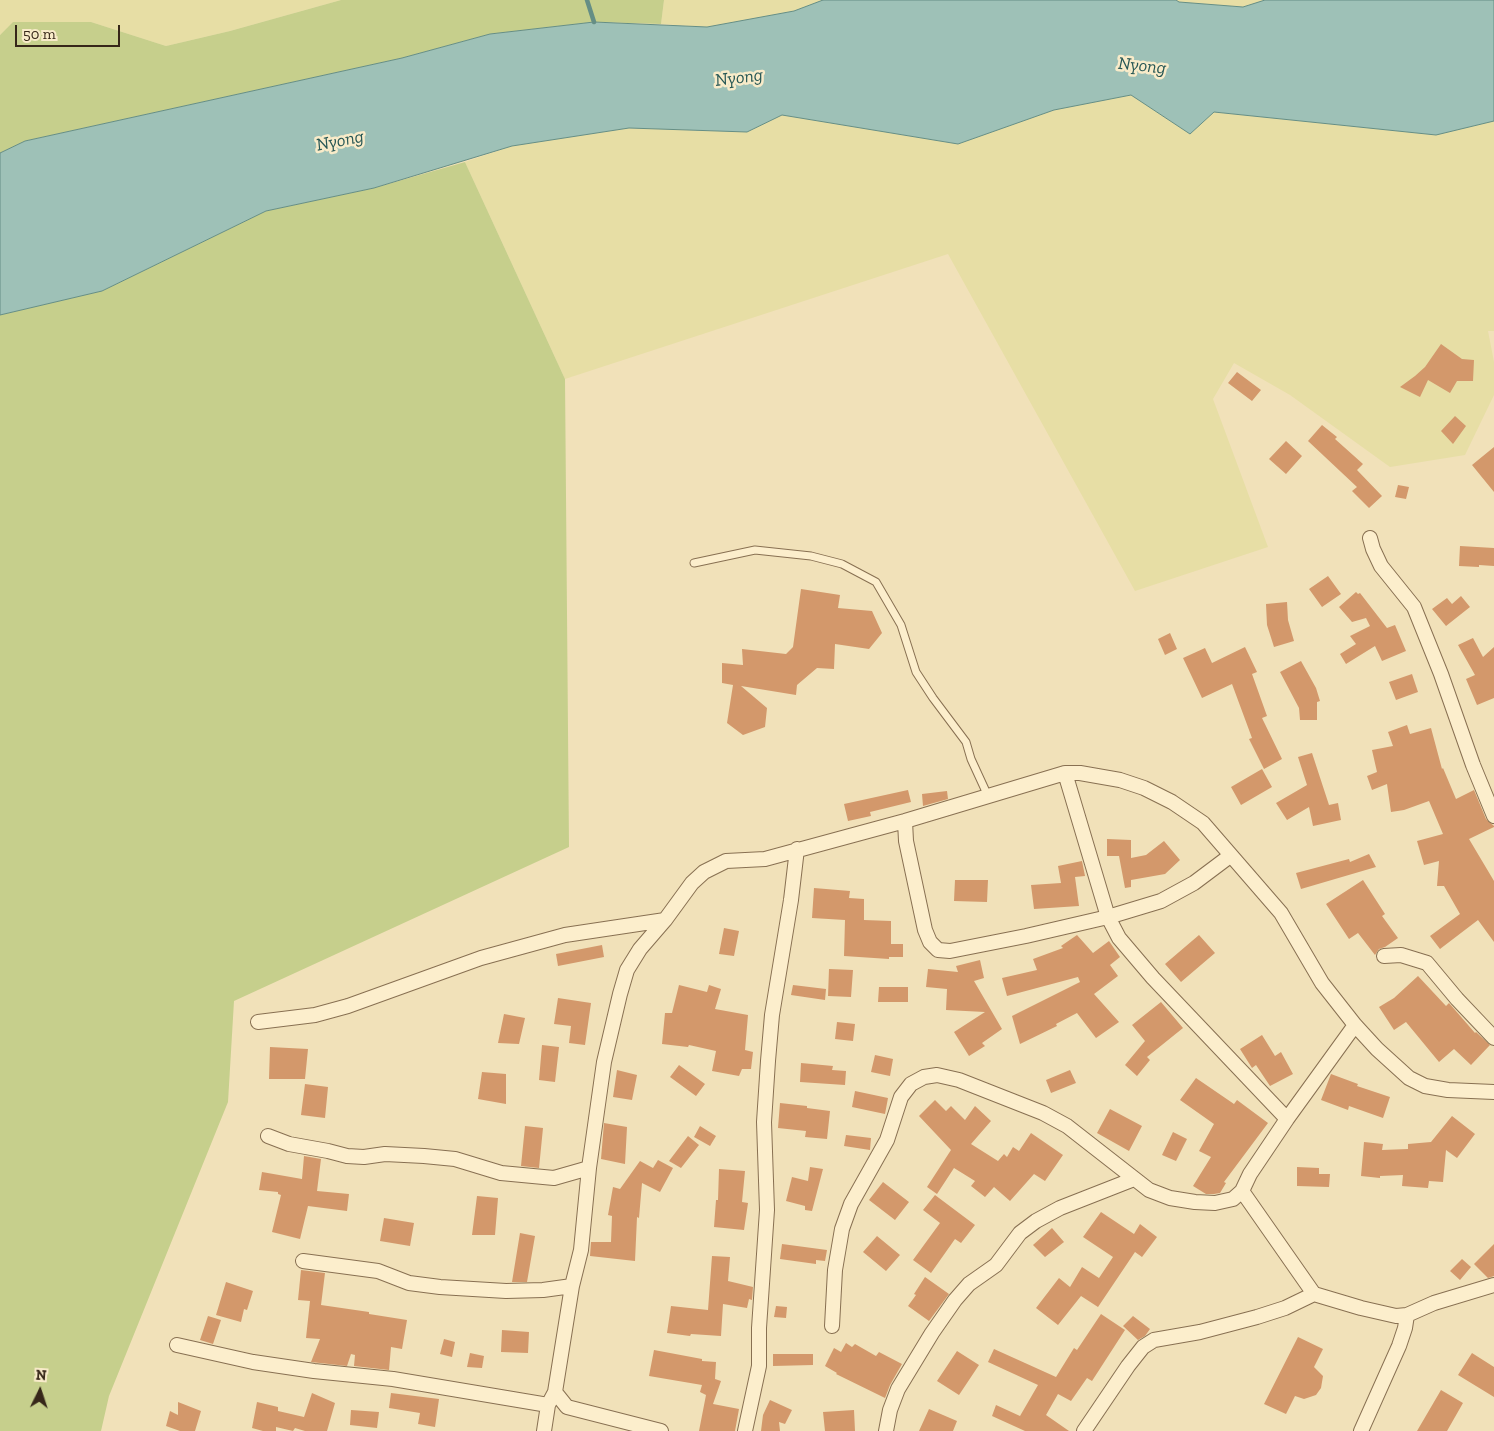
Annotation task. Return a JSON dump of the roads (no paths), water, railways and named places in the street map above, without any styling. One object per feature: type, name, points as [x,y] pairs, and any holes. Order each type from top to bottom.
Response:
[{"type":"street","points":[[1370,538],[1381,566],[1414,607],[1494,816]]},
{"type":"street","points":[[1065,773],[1108,917],[1119,938],[1153,978],[1287,1119]]},
{"type":"street","points":[[544,1431],[548,1406],[555,1392],[572,1286],[581,1250],[589,1168],[604,1062],[627,970],[640,949],[692,884],[704,872],[726,860],[765,859],[905,821],[1065,773],[1080,773],[1120,780],[1144,788],[1172,802],[1203,823],[1281,913],[1322,983],[1355,1025],[1377,1049],[1409,1078],[1425,1086],[1448,1090],[1494,1092]]},
{"type":"street","points":[[905,821],[906,841],[925,930],[930,942],[938,950],[950,951],[1108,917],[1161,901],[1194,884],[1230,856]]},
{"type":"street","points":[[745,1431],[759,1366],[759,1328],[766,1210],[764,1122],[772,1015],[791,900],[797,849]]},
{"type":"street","points":[[258,1022],[324,1013],[481,958],[565,935],[664,920]]},
{"type":"street","points":[[1384,956],[1401,955],[1427,963],[1458,1000],[1494,1038]]},
{"type":"street","points":[[832,1326],[835,1270],[842,1229],[851,1204],[887,1140],[901,1097],[911,1084],[937,1075],[960,1080],[1043,1114],[1067,1126],[1149,1190],[1170,1198],[1215,1203],[1233,1200],[1242,1191],[1250,1174],[1287,1119],[1355,1025]]},
{"type":"street","points":[[268,1136],[289,1144],[347,1156],[364,1157],[385,1154],[455,1159],[501,1173],[554,1178],[589,1168]]},
{"type":"street","points":[[886,1431],[890,1410],[898,1389],[932,1333],[955,1300],[969,1284],[996,1265],[1020,1233],[1036,1221],[1060,1208],[1134,1179]]},
{"type":"street","points":[[1242,1191],[1314,1294],[1396,1316],[1407,1315],[1434,1303],[1494,1285]]},
{"type":"street","points":[[303,1261],[378,1271],[408,1283],[440,1287],[506,1291],[543,1290],[572,1286]]},
{"type":"street","points":[[1084,1431],[1128,1366],[1154,1340],[1200,1332],[1256,1317],[1285,1308],[1314,1294]]},
{"type":"street","points":[[1361,1431],[1399,1346],[1407,1315]]},
{"type":"street","points":[[177,1345],[253,1362],[314,1371],[393,1379],[548,1406]]},
{"type":"street","points":[[555,1392],[567,1407],[661,1431]]},
{"type":"lane","points":[[694,562],[755,550],[811,556],[842,564],[876,582],[901,625],[916,672],[966,742],[971,759],[988,796]]},
{"type":"water","name":"Nyong","points":[[823,0],[1176,0],[1179,2],[1243,7],[1265,0],[1494,0],[1494,121],[1436,135],[1214,112],[1190,134],[1131,95],[1054,110],[958,144],[782,115],[747,132],[629,128],[512,146],[374,188],[266,211],[102,291],[0,315],[0,153],[25,141],[402,58],[490,34],[594,22],[707,27],[794,11]]},
{"type":"waterway","points":[[587,0],[594,22]]}]
